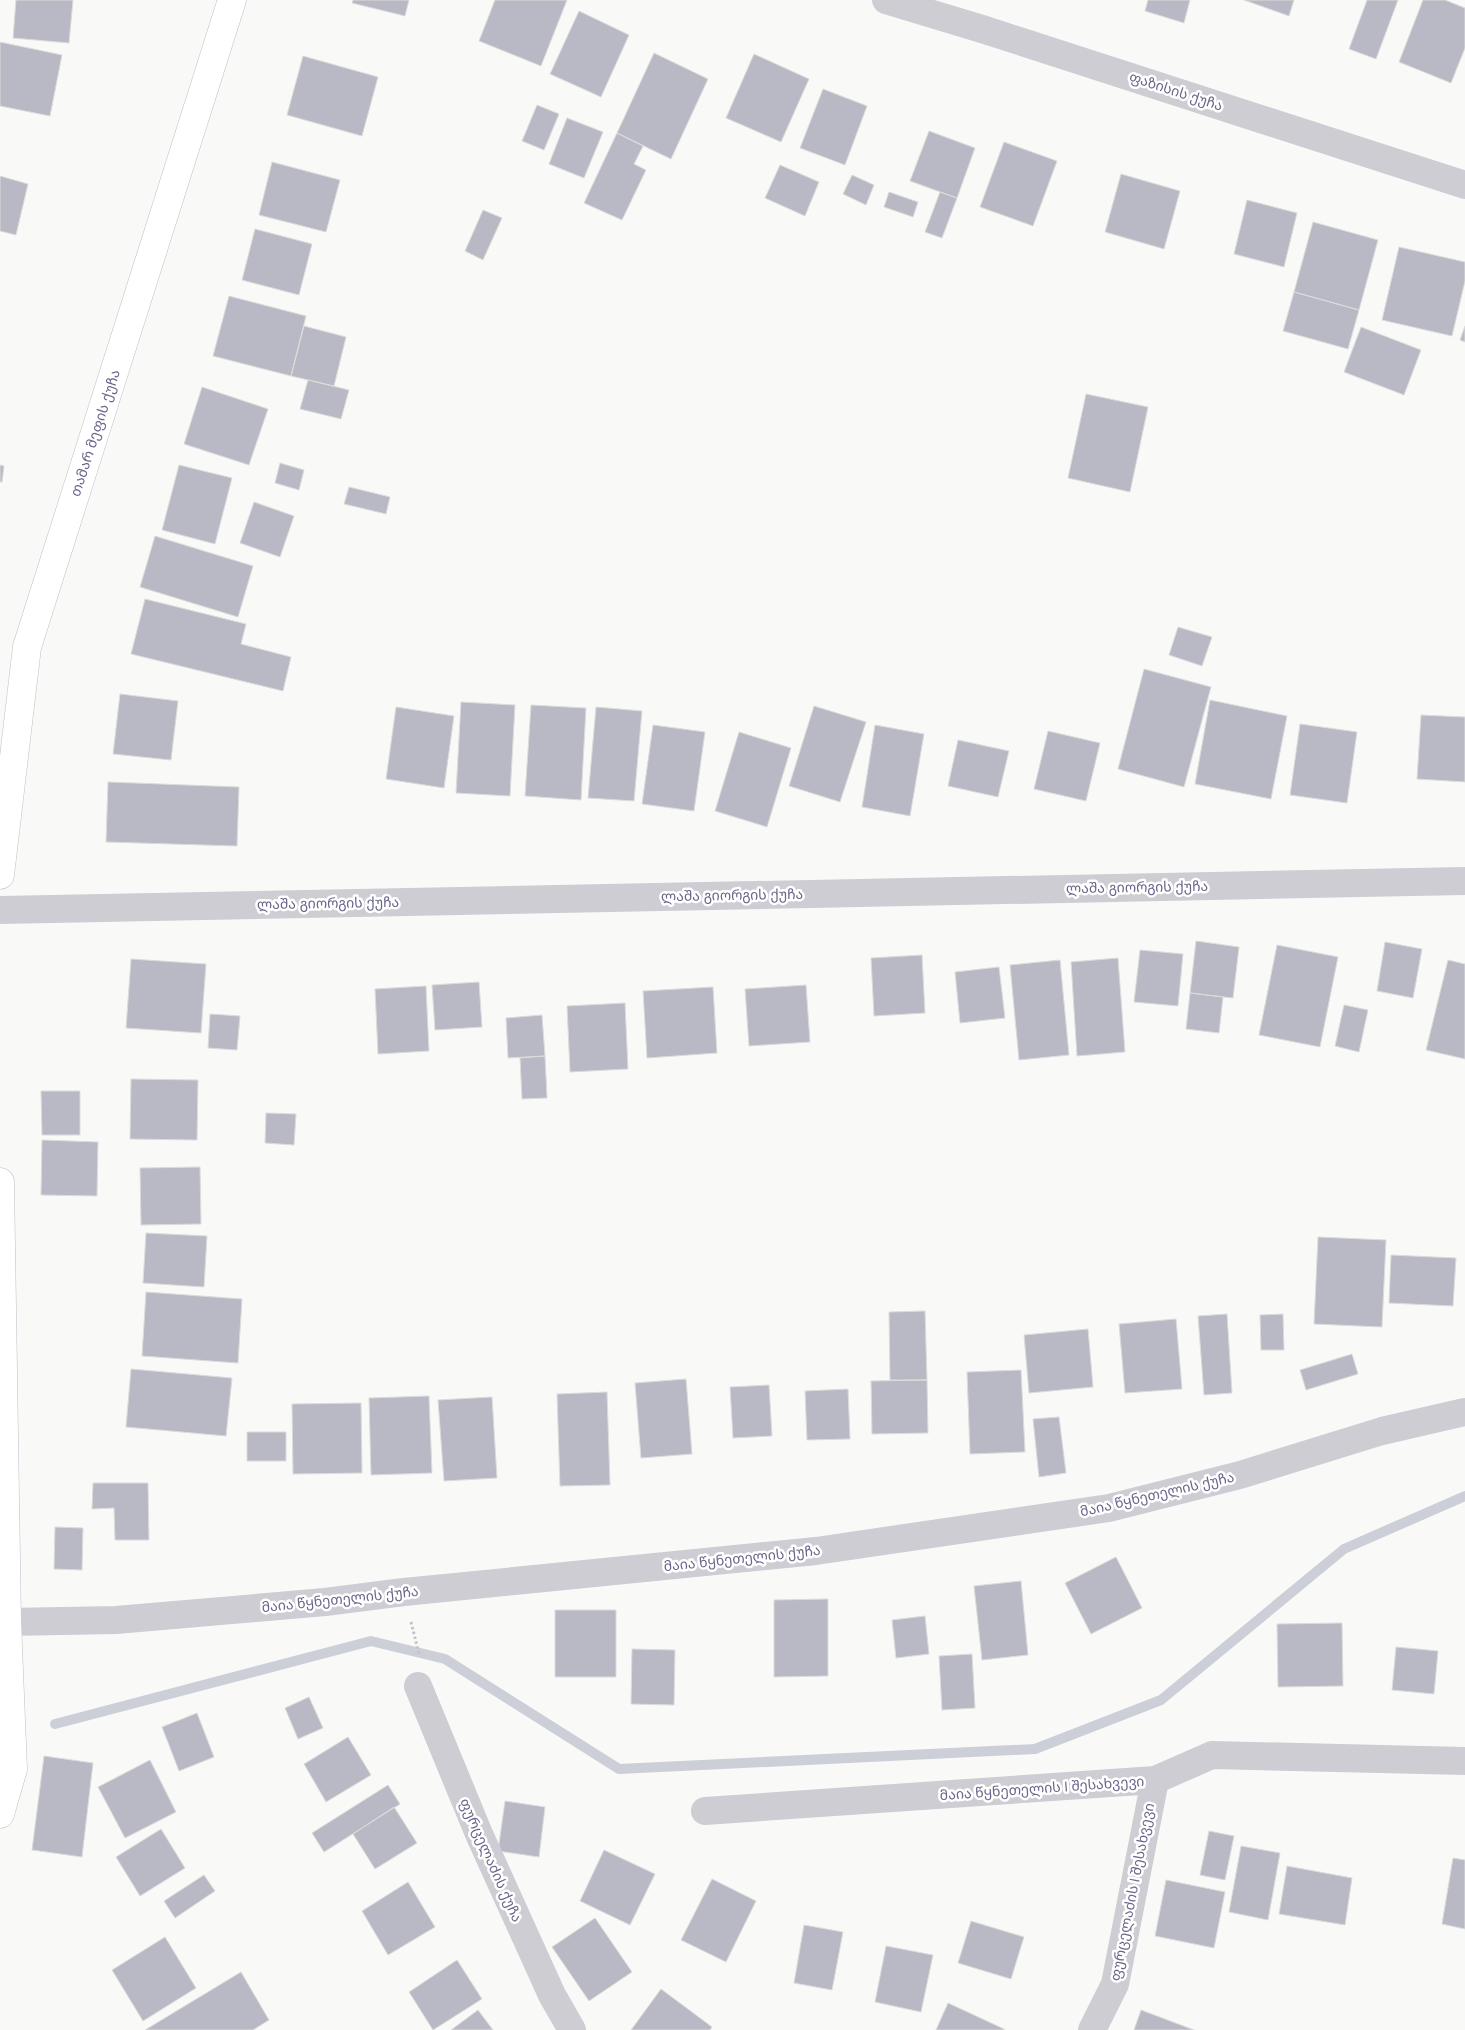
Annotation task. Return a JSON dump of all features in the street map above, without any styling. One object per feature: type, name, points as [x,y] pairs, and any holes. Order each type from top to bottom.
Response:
[{"type":"street","name":"თამარ მეფის ქუჩა","points":[[0,875],[27,647],[232,0]]},
{"type":"street","name":"ფაზისის ქუჩა","points":[[886,0],[982,29],[1465,185]]},
{"type":"street","name":"ლაშა გიორგის ქუჩა","points":[[0,910],[1465,881]]},
{"type":"street","points":[[0,1182],[7,1622],[12,1770],[0,1814]]},
{"type":"street","name":"მაია წყნეთელის ქუჩა","points":[[7,1622],[116,1620],[305,1604],[404,1592],[816,1551],[1109,1508],[1240,1474],[1382,1431],[1465,1412]]},
{"type":"street","name":"ფურცელაძის ქუჩა","points":[[420,1674],[479,1834],[552,1995],[572,2030]]},
{"type":"street","name":"მაია წყნეთელის I შესახვევი","points":[[704,1811],[1155,1780],[1212,1755],[1465,1761]]},
{"type":"street","name":"ფურცელაძის I შესახვევი","points":[[1092,2030],[1115,1984],[1155,1780]]},
{"type":"path","points":[[413,1629],[420,1674]]},
{"type":"building","points":[[16,0],[73,0],[69,43],[13,38]]},
{"type":"building","points":[[353,0],[409,0],[405,16],[352,3]]},
{"type":"building","points":[[495,0],[567,0],[541,66],[479,41]]},
{"type":"building","points":[[1148,0],[1190,0],[1184,23],[1145,11]]},
{"type":"building","points":[[1244,0],[1294,0],[1289,16]]},
{"type":"building","points":[[1367,0],[1398,0],[1376,59],[1349,49]]},
{"type":"building","points":[[1423,0],[1445,0],[1465,8],[1465,48],[1451,83],[1399,62]]},
{"type":"building","points":[[579,11],[629,35],[601,97],[550,74]]},
{"type":"building","points":[[0,42],[62,55],[50,116],[0,106]]},
{"type":"building","points":[[654,53],[708,79],[671,159],[617,133]]},
{"type":"building","points":[[754,54],[809,79],[781,142],[726,118]]},
{"type":"building","points":[[303,56],[378,77],[362,136],[287,115]]},
{"type":"building","points":[[823,89],[867,106],[845,165],[800,148]]},
{"type":"building","points":[[537,105],[559,114],[544,150],[522,141]]},
{"type":"building","points":[[567,118],[603,132],[584,178],[549,164]]},
{"type":"building","points":[[929,131],[975,148],[957,198],[910,181]]},
{"type":"building","points":[[617,133],[643,146],[634,164],[646,170],[622,220],[584,203]]},
{"type":"building","points":[[1004,142],[1057,161],[1033,226],[980,207]]},
{"type":"building","points":[[272,162],[340,180],[326,232],[259,215]]},
{"type":"building","points":[[780,165],[819,182],[805,216],[765,198]]},
{"type":"building","points":[[1121,174],[1180,191],[1164,249],[1105,232]]},
{"type":"building","points":[[852,175],[874,185],[866,205],[843,194]]},
{"type":"building","points":[[0,176],[28,184],[16,235],[0,231]]},
{"type":"building","points":[[889,192],[918,202],[913,217],[884,207]]},
{"type":"building","points":[[940,192],[957,198],[942,238],[925,232]]},
{"type":"building","points":[[1247,200],[1297,213],[1284,267],[1234,254]]},
{"type":"building","points":[[483,210],[502,218],[483,260],[465,251]]},
{"type":"building","points":[[1313,222],[1378,240],[1359,310],[1294,292]]},
{"type":"building","points":[[255,229],[312,244],[299,295],[242,280]]},
{"type":"building","points":[[1399,247],[1465,262],[1465,281],[1452,336],[1382,320]]},
{"type":"building","points":[[1294,292],[1359,310],[1348,349],[1283,331]]},
{"type":"building","points":[[229,296],[306,316],[291,376],[213,356]]},
{"type":"building","points":[[304,326],[346,337],[334,386],[291,376]]},
{"type":"building","points":[[1465,326],[1465,342],[1460,340]]},
{"type":"building","points":[[1361,327],[1421,350],[1404,395],[1344,372]]},
{"type":"building","points":[[308,380],[349,390],[341,419],[300,409]]},
{"type":"building","points":[[202,387],[268,409],[249,465],[184,444]]},
{"type":"building","points":[[1086,394],[1148,407],[1130,492],[1068,478]]},
{"type":"building","points":[[280,463],[304,470],[299,490],[275,483]]},
{"type":"building","points":[[0,465],[4,466],[2,482],[0,482]]},
{"type":"building","points":[[179,465],[232,478],[215,544],[162,530]]},
{"type":"building","points":[[349,487],[390,497],[386,514],[344,504]]},
{"type":"building","points":[[254,502],[294,516],[280,557],[240,543]]},
{"type":"building","points":[[155,536],[253,566],[238,617],[140,587]]},
{"type":"building","points":[[145,599],[246,624],[241,644],[291,657],[283,691],[131,654]]},
{"type":"building","points":[[1178,627],[1212,637],[1202,666],[1169,655]]},
{"type":"building","points":[[1144,669],[1211,687],[1184,787],[1118,769]]},
{"type":"building","points":[[120,694],[178,701],[171,760],[113,754]]},
{"type":"building","points":[[1210,700],[1287,716],[1271,799],[1195,784]]},
{"type":"building","points":[[461,702],[515,705],[510,796],[456,793]]},
{"type":"building","points":[[531,705],[586,708],[581,800],[525,796]]},
{"type":"building","points":[[814,706],[866,722],[840,802],[789,786]]},
{"type":"building","points":[[396,707],[454,716],[444,788],[386,779]]},
{"type":"building","points":[[596,707],[642,711],[634,801],[588,798]]},
{"type":"building","points":[[1421,715],[1465,717],[1465,782],[1417,779]]},
{"type":"building","points":[[1300,724],[1357,732],[1347,803],[1290,795]]},
{"type":"building","points":[[653,725],[705,732],[694,811],[642,804]]},
{"type":"building","points":[[875,725],[924,734],[910,816],[862,807]]},
{"type":"building","points":[[1048,731],[1100,743],[1086,801],[1034,789]]},
{"type":"building","points":[[739,732],[791,748],[767,827],[715,811]]},
{"type":"building","points":[[958,740],[1009,751],[998,797],[948,786]]},
{"type":"building","points":[[108,782],[239,787],[237,846],[106,842]]},
{"type":"building","points":[[1196,941],[1239,947],[1233,998],[1190,993]]},
{"type":"building","points":[[1385,942],[1422,949],[1413,998],[1377,991]]},
{"type":"building","points":[[1277,945],[1338,957],[1320,1047],[1259,1035]]},
{"type":"building","points":[[1140,950],[1183,954],[1178,1006],[1134,1002]]},
{"type":"building","points":[[922,955],[925,1013],[874,1016],[871,958]]},
{"type":"building","points":[[1118,958],[1125,1052],[1077,1056],[1071,962]]},
{"type":"building","points":[[131,959],[206,964],[201,1033],[126,1028]]},
{"type":"building","points":[[1060,960],[1069,1055],[1019,1060],[1010,965]]},
{"type":"building","points":[[1448,960],[1465,964],[1465,1059],[1426,1050]]},
{"type":"building","points":[[999,967],[1005,1018],[960,1023],[955,972]]},
{"type":"building","points":[[479,982],[482,1027],[435,1030],[432,985]]},
{"type":"building","points":[[806,985],[810,1042],[749,1046],[745,989]]},
{"type":"building","points":[[426,986],[429,1051],[378,1054],[375,989]]},
{"type":"building","points":[[713,987],[717,1053],[647,1058],[643,991]]},
{"type":"building","points":[[1190,993],[1223,997],[1219,1033],[1186,1029]]},
{"type":"building","points":[[625,1003],[628,1069],[570,1072],[567,1006]]},
{"type":"building","points":[[1344,1005],[1368,1010],[1359,1052],[1335,1046]]},
{"type":"building","points":[[210,1014],[240,1016],[237,1050],[208,1048]]},
{"type":"building","points":[[542,1015],[545,1056],[508,1058],[506,1018]]},
{"type":"building","points":[[545,1056],[547,1098],[522,1099],[520,1058]]},
{"type":"building","points":[[131,1079],[198,1080],[197,1140],[130,1139]]},
{"type":"building","points":[[41,1091],[80,1091],[80,1135],[42,1135]]},
{"type":"building","points":[[266,1113],[296,1114],[294,1145],[265,1143]]},
{"type":"building","points":[[42,1140],[98,1142],[97,1196],[41,1195]]},
{"type":"building","points":[[200,1167],[201,1224],[141,1225],[140,1168]]},
{"type":"building","points":[[146,1233],[207,1236],[204,1287],[143,1283]]},
{"type":"building","points":[[1318,1237],[1386,1240],[1382,1327],[1314,1324]]},
{"type":"building","points":[[1391,1255],[1456,1258],[1453,1306],[1389,1303]]},
{"type":"building","points":[[146,1292],[242,1299],[238,1363],[142,1356]]},
{"type":"building","points":[[925,1311],[927,1380],[890,1380],[889,1312]]},
{"type":"building","points":[[1227,1314],[1232,1393],[1204,1395],[1198,1316]]},
{"type":"building","points":[[1283,1314],[1284,1350],[1261,1350],[1260,1315]]},
{"type":"building","points":[[1176,1319],[1182,1389],[1125,1393],[1119,1324]]},
{"type":"building","points":[[1088,1329],[1093,1387],[1029,1393],[1024,1335]]},
{"type":"building","points":[[1352,1354],[1358,1374],[1306,1390],[1300,1370]]},
{"type":"building","points":[[131,1369],[232,1378],[226,1436],[126,1427]]},
{"type":"building","points":[[1021,1370],[1025,1452],[970,1454],[967,1372]]},
{"type":"building","points":[[686,1379],[692,1454],[641,1458],[635,1383]]},
{"type":"building","points":[[927,1380],[928,1433],[872,1434],[871,1381]]},
{"type":"building","points":[[769,1385],[772,1436],[733,1438],[730,1387]]},
{"type":"building","points":[[848,1389],[850,1439],[807,1440],[805,1391]]},
{"type":"building","points":[[607,1392],[610,1485],[560,1486],[557,1394]]},
{"type":"building","points":[[429,1396],[432,1473],[371,1475],[369,1398]]},
{"type":"building","points":[[492,1397],[497,1478],[444,1481],[438,1400]]},
{"type":"building","points":[[361,1403],[362,1473],[293,1474],[292,1404]]},
{"type":"building","points":[[1059,1417],[1066,1473],[1039,1477],[1033,1419]]},
{"type":"building","points":[[247,1432],[286,1432],[286,1461],[247,1461]]},
{"type":"building","points":[[93,1483],[148,1483],[149,1540],[115,1540],[114,1508],[92,1509]]},
{"type":"building","points":[[55,1527],[83,1528],[82,1570],[54,1569]]},
{"type":"building","points":[[1116,1557],[1142,1608],[1091,1634],[1065,1583]]},
{"type":"building","points":[[1021,1581],[1028,1655],[982,1660],[974,1586]]},
{"type":"building","points":[[828,1599],[828,1676],[774,1677],[774,1600]]},
{"type":"building","points":[[555,1610],[616,1610],[616,1677],[555,1677]]},
{"type":"building","points":[[925,1616],[929,1654],[896,1658],[892,1620]]},
{"type":"building","points":[[1342,1623],[1343,1686],[1278,1687],[1277,1624]]},
{"type":"building","points":[[1396,1647],[1438,1651],[1434,1694],[1392,1690]]},
{"type":"building","points":[[632,1649],[675,1650],[674,1705],[631,1704]]},
{"type":"building","points":[[972,1654],[975,1708],[942,1710],[939,1656]]},
{"type":"building","points":[[309,1697],[323,1728],[298,1739],[285,1708]]},
{"type":"building","points":[[197,1713],[214,1757],[179,1771],[162,1727]]},
{"type":"building","points":[[348,1737],[371,1775],[326,1802],[304,1764]]},
{"type":"building","points":[[44,1756],[93,1763],[82,1857],[32,1850]]},
{"type":"building","points":[[150,1760],[176,1812],[125,1838],[98,1787]]},
{"type":"building","points":[[388,1785],[400,1804],[324,1852],[312,1833]]},
{"type":"building","points":[[505,1801],[545,1807],[539,1857],[498,1851]]},
{"type":"building","points":[[394,1807],[417,1843],[375,1869],[353,1834]]},
{"type":"building","points":[[161,1829],[185,1868],[140,1896],[116,1857]]},
{"type":"building","points":[[1209,1831],[1234,1836],[1225,1880],[1200,1875]]},
{"type":"building","points":[[1241,1846],[1280,1853],[1268,1920],[1229,1912]]},
{"type":"building","points":[[604,1850],[655,1874],[630,1925],[580,1901]]},
{"type":"building","points":[[1453,1858],[1465,1860],[1465,1929],[1442,1924]]},
{"type":"building","points":[[1287,1866],[1352,1878],[1345,1925],[1279,1914]]},
{"type":"building","points":[[204,1875],[215,1891],[175,1918],[164,1901]]},
{"type":"building","points":[[712,1879],[756,1901],[726,1962],[681,1940]]},
{"type":"building","points":[[1166,1880],[1225,1892],[1214,1948],[1155,1936]]},
{"type":"building","points":[[408,1882],[435,1927],[388,1955],[362,1911]]},
{"type":"building","points":[[595,1918],[632,1972],[589,2001],[552,1947]]},
{"type":"building","points":[[971,1921],[1024,1937],[1011,1979],[958,1963]]},
{"type":"building","points":[[804,1925],[843,1932],[832,1990],[794,1983]]},
{"type":"building","points":[[165,1937],[196,1988],[143,2021],[112,1970]]},
{"type":"building","points":[[886,1946],[933,1955],[921,2012],[875,2002]]},
{"type":"building","points":[[457,1960],[482,1999],[433,2030],[409,1992]]},
{"type":"building","points":[[241,1972],[269,2020],[253,2030],[145,2030]]},
{"type":"building","points":[[661,1989],[712,2027],[710,2030],[631,2030]]},
{"type":"building","points":[[948,2003],[1004,2029],[1004,2030],[936,2030]]},
{"type":"building","points":[[478,2010],[493,2030],[451,2030]]},
{"type":"building","points":[[1141,2010],[1194,2030],[1134,2030]]},
{"type":"waterway","points":[[55,1724],[371,1641],[445,1659],[619,1769],[1035,1749],[1161,1700],[1344,1549],[1465,1496]]}]
